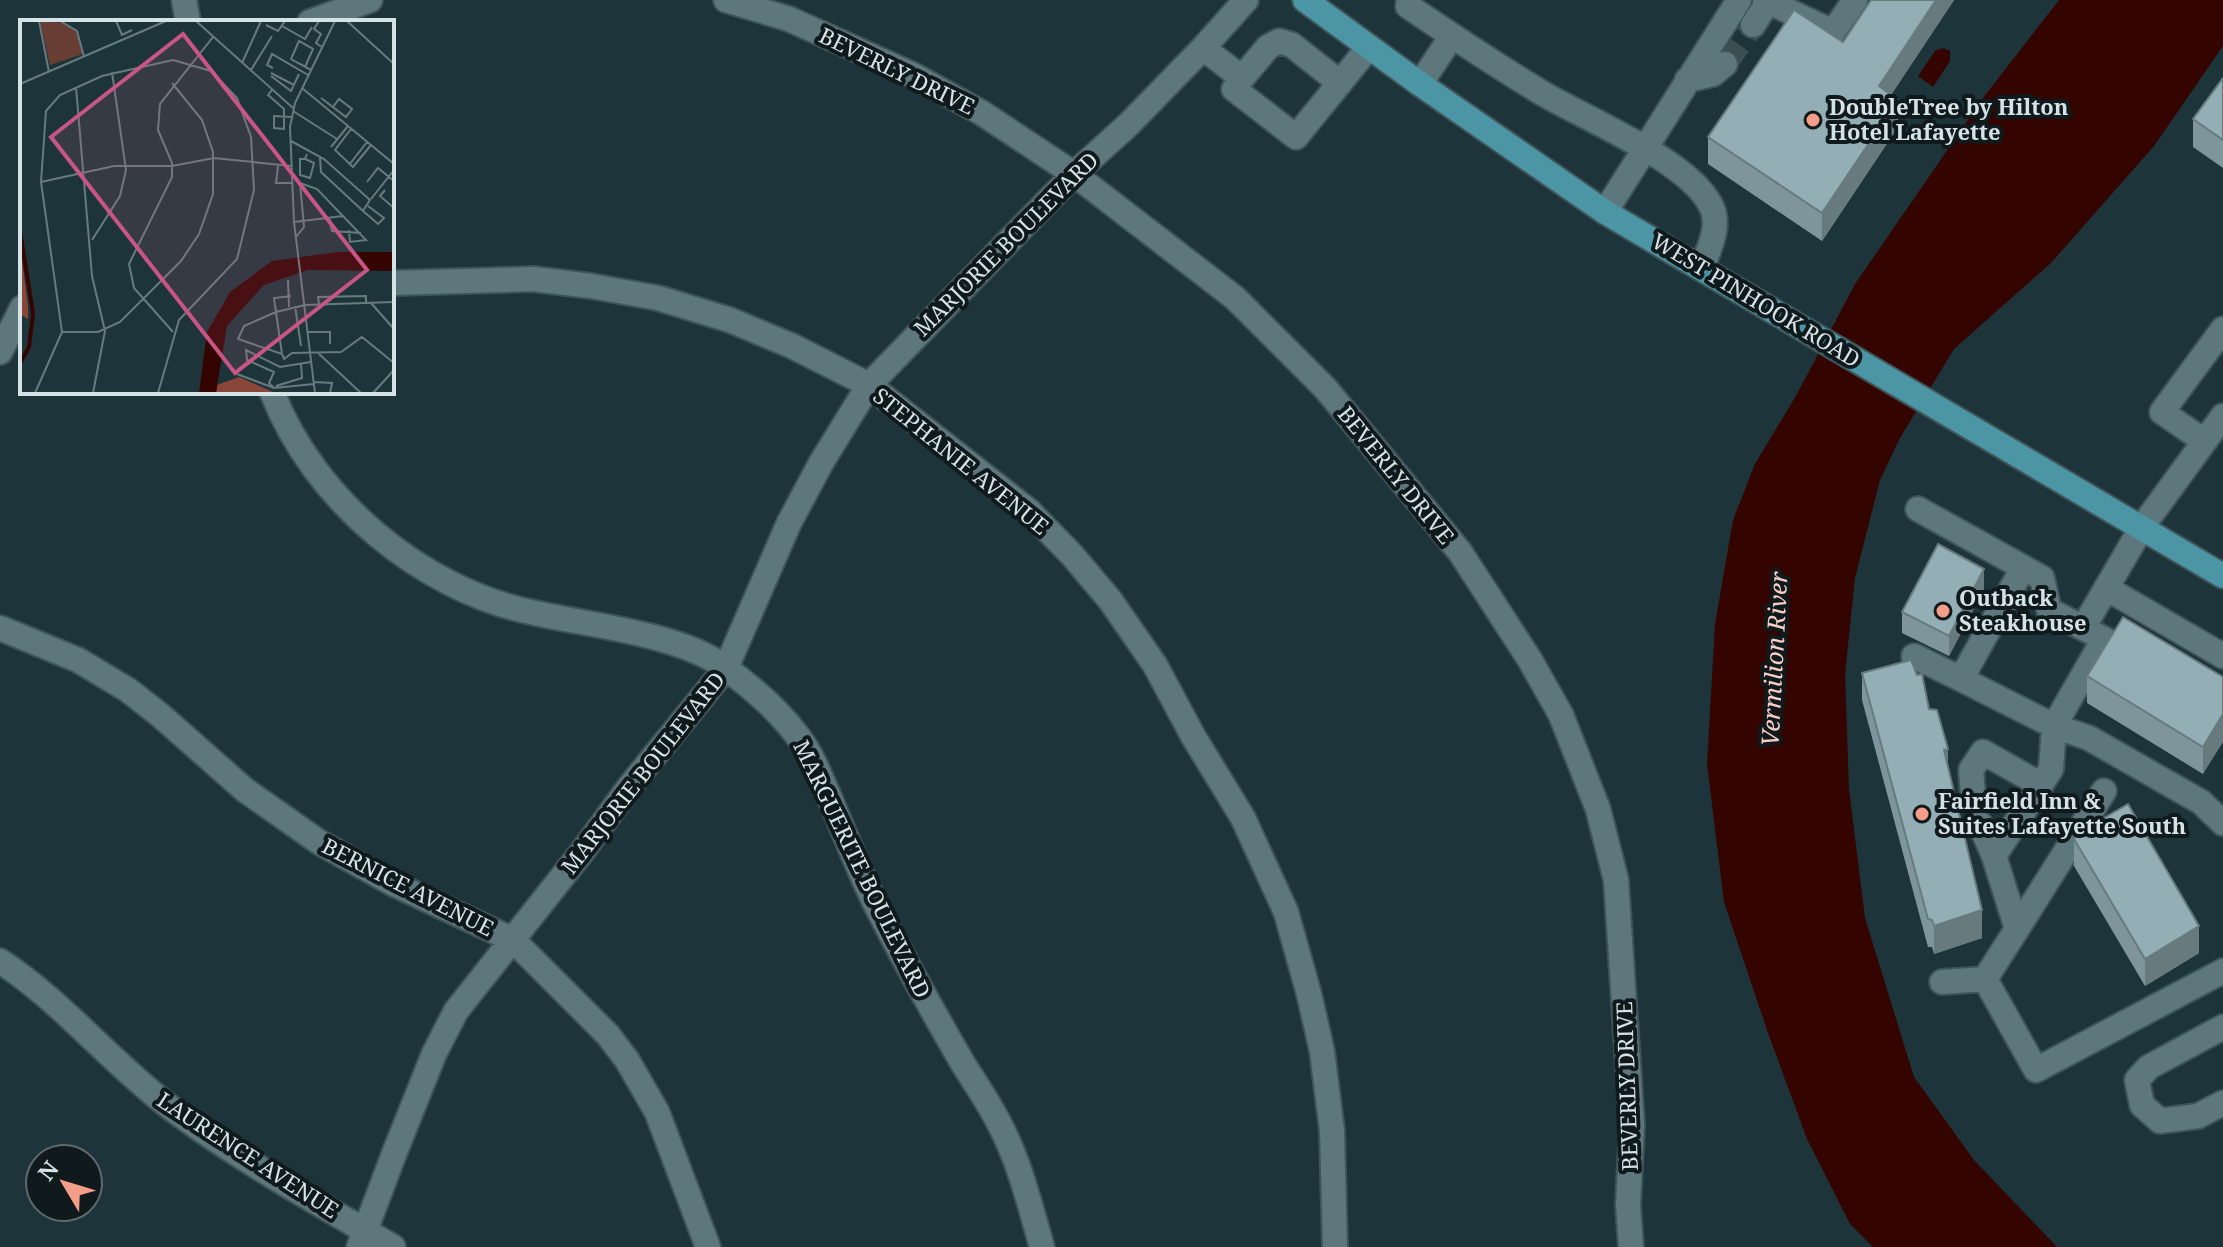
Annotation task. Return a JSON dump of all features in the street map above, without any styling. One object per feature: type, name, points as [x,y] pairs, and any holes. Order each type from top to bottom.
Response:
[{"type":"main road","name":"WEST PINHOOK ROAD","points":[[1305,0],[1605,212],[2223,576]]},
{"type":"street","points":[[184,0],[188,20]]},
{"type":"street","points":[[315,20],[370,0]]},
{"type":"street","name":"BEVERLY DRIVE","points":[[726,0],[789,19],[913,75],[982,113],[1074,174],[1235,298],[1326,389],[1460,552],[1530,660],[1561,715],[1598,809],[1616,880],[1632,1125],[1628,1205],[1631,1247]]},
{"type":"street","name":"MARJORIE BOULEVARD","points":[[362,1239],[434,1054],[456,1011],[630,786],[726,668],[789,523],[821,463],[869,385],[1074,174],[1129,124],[1246,0]]},
{"type":"street","points":[[1409,0],[1408,6],[1452,36],[1546,95],[1645,149],[1682,173],[1710,203],[1716,225],[1702,268]]},
{"type":"street","points":[[1605,212],[1739,0]]},
{"type":"street","points":[[1753,25],[1766,1],[1833,32],[1855,0]]},
{"type":"street","points":[[1420,84],[1452,36]]},
{"type":"street","points":[[1340,83],[1292,45],[1279,41],[1268,47],[1234,89],[1296,137],[1340,83],[1369,47]]},
{"type":"street","points":[[1203,48],[1242,78]]},
{"type":"street","points":[[1687,80],[1713,74],[1725,64]]},
{"type":"street","name":"STEPHANIE AVENUE","points":[[394,283],[533,279],[658,298],[730,320],[792,346],[869,385],[1029,511],[1072,555],[1110,600],[1155,665],[1193,736],[1243,818],[1286,912],[1322,1051],[1332,1131],[1335,1247]]},
{"type":"street","points":[[0,352],[20,312]]},
{"type":"street","points":[[2204,441],[2162,412],[2223,329]]},
{"type":"street","name":"MARGUERITE BOULEVARD","points":[[273,394],[280,412],[318,473],[383,540],[420,568],[490,601],[655,639],[704,655],[726,668],[786,721],[807,749],[903,959],[1000,1124],[1017,1166],[1042,1247]]},
{"type":"street","points":[[2083,628],[2142,527],[2223,416]]},
{"type":"street","points":[[1918,509],[2042,578],[2049,610],[2104,639],[2054,726],[2051,769],[1994,856]]},
{"type":"street","points":[[1961,679],[2023,568]]},
{"type":"street","points":[[2106,588],[2223,656]]},
{"type":"street","name":"BERNICE AVENUE","points":[[0,628],[78,660],[128,690],[245,790],[319,842],[392,883],[513,940],[608,1035],[627,1060],[657,1112],[708,1247]]},
{"type":"street","points":[[1914,656],[2054,726],[2089,738],[2201,802],[2223,823]]},
{"type":"street","points":[[1973,795],[1971,770],[1983,752],[2041,785]]},
{"type":"street","points":[[1985,979],[2104,791]]},
{"type":"street","points":[[1980,824],[1994,856],[2017,929]]},
{"type":"street","name":"LAURENCE AVENUE","points":[[0,961],[41,991],[170,1108],[362,1239],[393,1247]]},
{"type":"street","points":[[1985,979],[2036,1070],[2223,971]]},
{"type":"street","points":[[1942,982],[1985,979]]},
{"type":"street","points":[[2223,1027],[2149,1067],[2137,1080],[2142,1105],[2160,1121],[2198,1116],[2223,1103]]},
{"type":"water","name":"Vermilion River","points":[[2059,0],[2223,0],[2223,46],[2154,146],[2051,263],[1954,349],[1900,438],[1880,480],[1855,578],[1845,674],[1849,789],[1865,918],[1914,1077],[1974,1160],[2057,1247],[1873,1247],[1850,1224],[1807,1139],[1724,902],[1707,764],[1715,624],[1733,520],[1755,464],[1797,394],[1855,284],[1986,94]]},
{"type":"water","points":[[1943,48],[1950,51],[1950,61],[1933,87],[1918,76],[1935,51]]},
{"type":"building","name":"DoubleTree by Hilton Hotel Lafayette","points":[[1871,0],[1936,0],[1879,86],[1898,100],[1822,213],[1708,137],[1794,10],[1843,42]]},
{"type":"building","points":[[2223,78],[2223,140],[2193,119]]},
{"type":"building","name":"Outback Steakhouse","points":[[1938,544],[1984,569],[1949,636],[1902,612]]},
{"type":"building","points":[[2123,617],[2223,677],[2223,714],[2203,747],[2087,676]]},
{"type":"building","name":"Fairfield Inn & Suites Lafayette South","points":[[1911,660],[1917,675],[1922,674],[1929,709],[1937,710],[1982,910],[1934,926],[1928,919],[1862,673]]},
{"type":"building","points":[[2128,804],[2199,926],[2145,959],[2074,839],[2078,833]]},
{"type":"tunnel","points":[[1725,64],[1753,25]]},
{"type":"place","name":"DoubleTree by Hilton Hotel Lafayette","points":[[1813,120]]},
{"type":"place","name":"Outback Steakhouse","points":[[1943,611]]},
{"type":"place","name":"Fairfield Inn & Suites Lafayette South","points":[[1922,814]]}]
